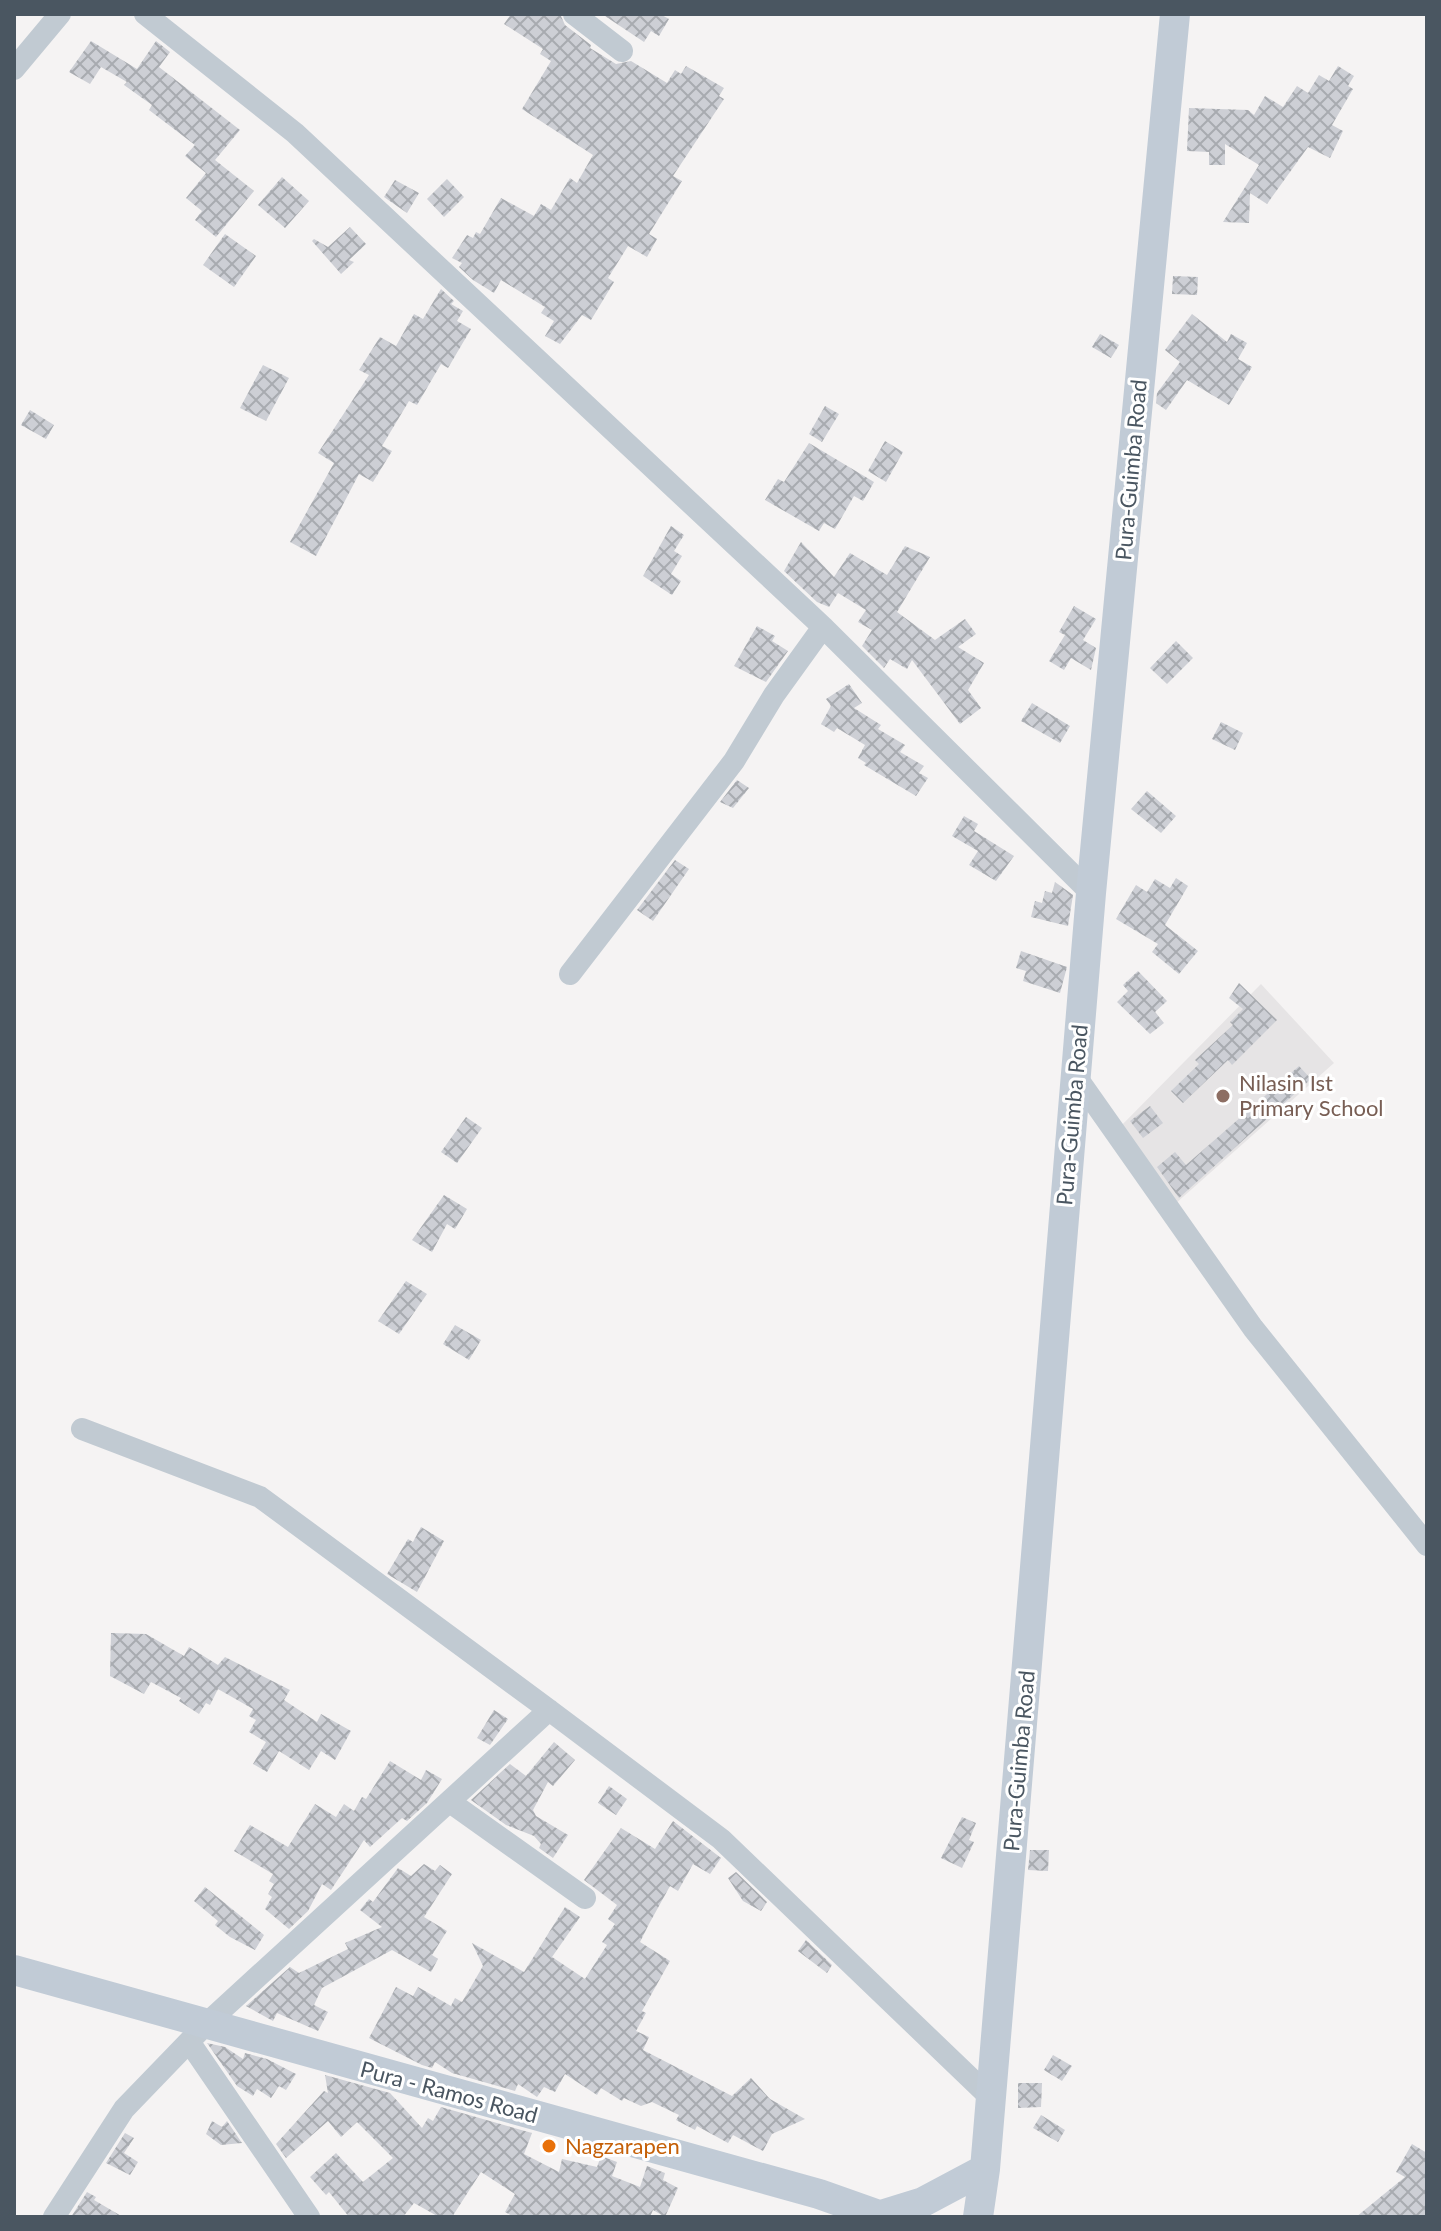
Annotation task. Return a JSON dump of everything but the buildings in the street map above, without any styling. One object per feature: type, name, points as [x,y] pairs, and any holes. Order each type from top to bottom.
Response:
[{"type":"main road","name":"Pura-Guimba Road","points":[[978,2217],[985,2169],[1091,893],[1175,14]]},
{"type":"main road","name":"Pura - Ramos Road","points":[[14,1970],[198,2034],[804,2190],[882,2216]]},
{"type":"main road","points":[[882,2216],[923,2202],[985,2169],[990,2201],[999,2217]]},
{"type":"street","points":[[14,69],[60,14]]},
{"type":"street","points":[[145,14],[295,133],[823,627],[1091,893]]},
{"type":"street","points":[[574,14],[622,51]]},
{"type":"street","points":[[570,974],[734,761],[774,695],[823,627]]},
{"type":"street","points":[[1075,1075],[1253,1328],[1427,1545]]},
{"type":"street","points":[[82,1429],[260,1497],[721,1839],[991,2098]]},
{"type":"street","points":[[54,2217],[124,2109],[198,2034],[549,1710]]},
{"type":"street","points":[[450,1802],[585,1898]]},
{"type":"street","points":[[198,2034],[309,2217]]},
{"type":"shaded area","name":"Nilasin Ist Primary School","points":[[1261,984],[1334,1063],[1175,1204],[1117,1130]]},
{"type":"place","name":"Nilasin Ist Primary School","points":[[1223,1096]]},
{"type":"place","name":"Nagzarapen","points":[[549,2146]]}]
